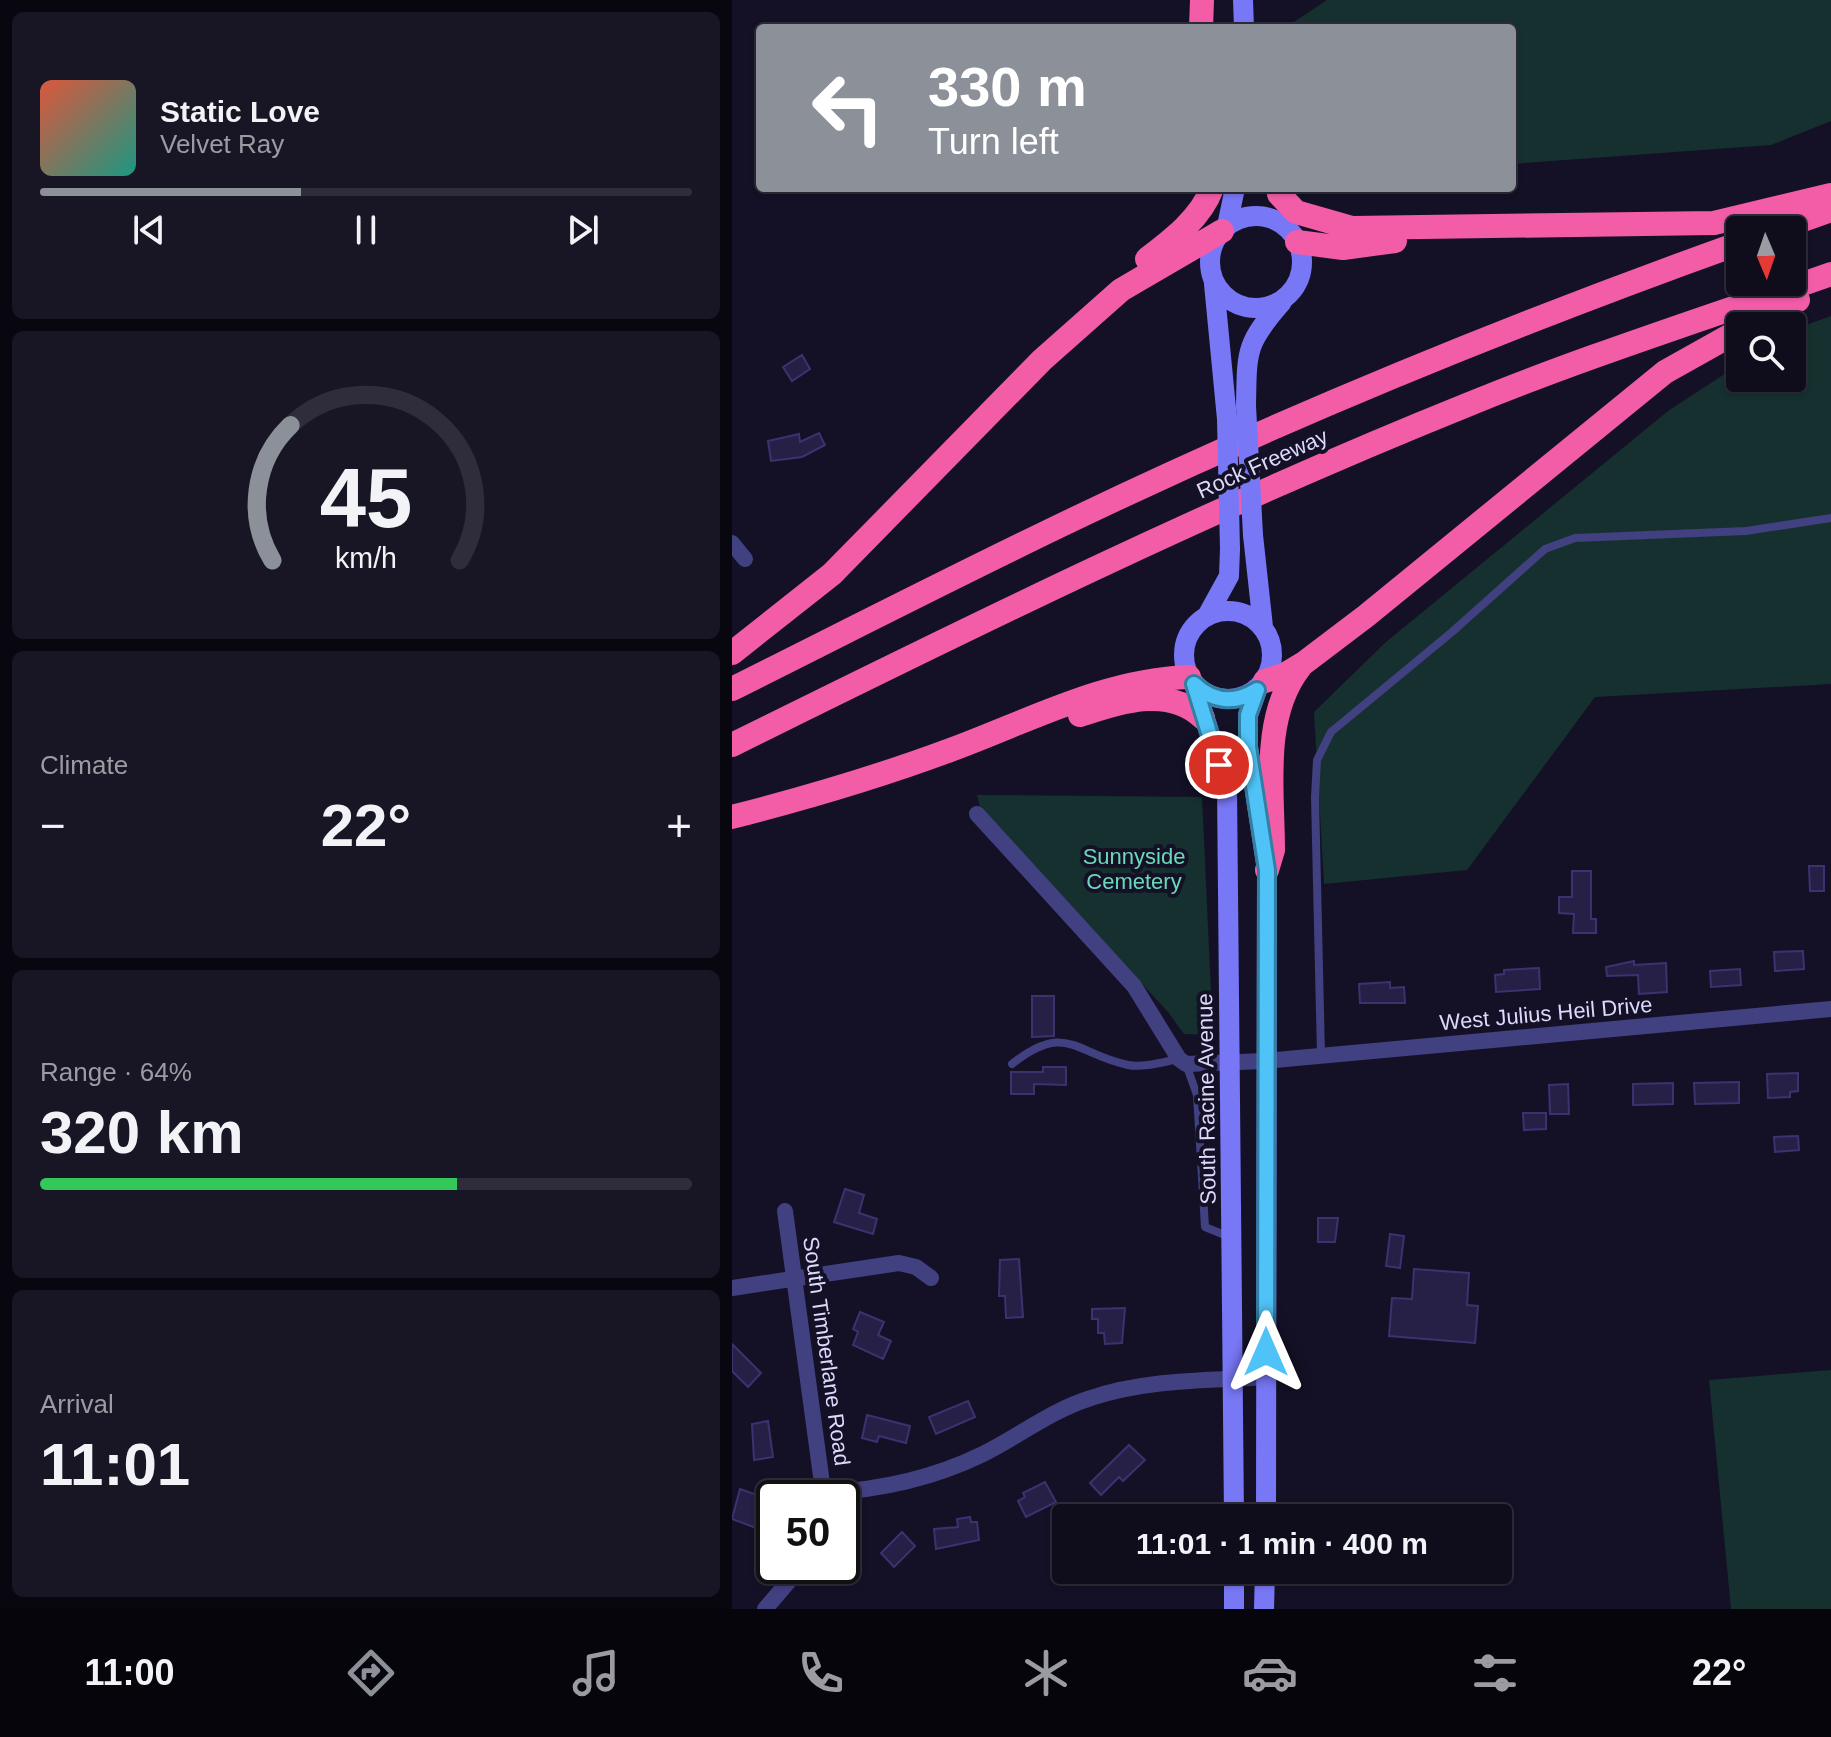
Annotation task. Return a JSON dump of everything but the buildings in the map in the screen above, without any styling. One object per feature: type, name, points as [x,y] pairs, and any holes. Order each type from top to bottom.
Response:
[{"type":"highway","points":[[1201,24],[1202,0]]},
{"type":"highway","points":[[732,653],[832,574],[1042,360],[1081,315],[1193,218],[1206,204],[1210,192]]},
{"type":"highway","points":[[1279,192],[1296,212],[1352,228],[1537,228],[1714,223],[1831,195]]},
{"type":"highway","points":[[1806,219],[1831,210]]},
{"type":"highway","points":[[1042,360],[1121,290],[1224,228]]},
{"type":"highway","points":[[1294,236],[1343,248],[1537,228]]},
{"type":"highway","name":"Rock Freeway","points":[[732,689],[1075,518],[1260,434],[1534,319],[1726,248]]},
{"type":"highway","name":"Rock Freeway","points":[[732,745],[1105,561],[1333,460],[1512,387],[1831,274]]},
{"type":"highway","points":[[1776,312],[1831,286]]},
{"type":"highway","points":[[1261,685],[1304,663],[1665,372],[1726,338]]},
{"type":"highway","points":[[1267,870],[1273,850],[1275,726],[1282,696],[1304,663]]},
{"type":"highway","points":[[732,817],[803,799],[950,750],[1116,686],[1192,681]]},
{"type":"highway","points":[[950,750],[1117,704],[1162,698],[1188,704],[1203,718]]},
{"type":"main road","points":[[1209,0],[1210,24]]},
{"type":"main road","points":[[1243,0],[1244,24]]},
{"type":"main road","points":[[1234,192],[1224,228],[1210,252],[1227,419],[1229,576],[1207,616],[1196,625],[1184,650],[1192,681],[1213,697],[1224,700],[1247,696],[1261,685]]},
{"type":"main road","points":[[1266,1504],[1267,870],[1248,747],[1248,715],[1273,653],[1263,627],[1253,535],[1246,406],[1247,352],[1257,331],[1291,293],[1302,268],[1278,192]]},
{"type":"main road","points":[[1224,228],[1244,218],[1263,216],[1294,236]]},
{"type":"main road","points":[[1213,281],[1221,294],[1248,308],[1279,303],[1291,293]]},
{"type":"main road","points":[[1207,616],[1237,611],[1263,627]]},
{"type":"main road","name":"South Racine Avenue","points":[[1192,681],[1227,788],[1234,1504]]},
{"type":"main road","points":[[1234,1584],[1234,1609]]},
{"type":"main road","points":[[1264,1609],[1265,1584]]},
{"type":"street","points":[[732,543],[745,559]]},
{"type":"street","points":[[977,814],[1134,986],[1182,1061]]},
{"type":"street","name":"West Julius Heil Drive","points":[[1182,1061],[1265,1061],[1831,1009]]},
{"type":"street","name":"South Timberlane Road","points":[[785,1211],[822,1480]]},
{"type":"street","points":[[732,1288],[899,1263],[916,1267],[931,1278]]},
{"type":"street","points":[[860,1491],[926,1478],[984,1453],[1061,1410],[1118,1390],[1266,1377]]},
{"type":"street","points":[[765,1609],[787,1584]]},
{"type":"lane","points":[[1321,1056],[1315,797],[1317,760],[1331,732],[1452,632],[1545,549],[1575,538],[1746,531],[1831,518]]},
{"type":"lane","points":[[1012,1064],[1039,1046],[1055,1042],[1085,1047],[1130,1066],[1182,1061],[1197,1095],[1205,1227],[1232,1238]]},
{"type":"green space","points":[[1327,0],[1831,0],[1831,121],[1771,145],[1516,164],[1516,24],[1294,22]]},
{"type":"green space","points":[[1831,316],[1831,684],[1595,697],[1467,870],[1324,884],[1314,712],[1386,642],[1668,411],[1726,373],[1726,392],[1806,392],[1806,325]]},
{"type":"green space","name":"Sunnyside Cemetery","points":[[977,795],[1202,797],[1213,1035],[1184,1034],[1168,1012],[981,811]]},
{"type":"green space","points":[[1831,1370],[1831,1609],[1731,1609],[1709,1380]]},
{"type":"route","points":[[1219,765],[1194,684],[1203,692],[1224,700],[1247,696],[1257,690],[1248,715],[1248,747],[1267,870],[1266,1352]]}]
